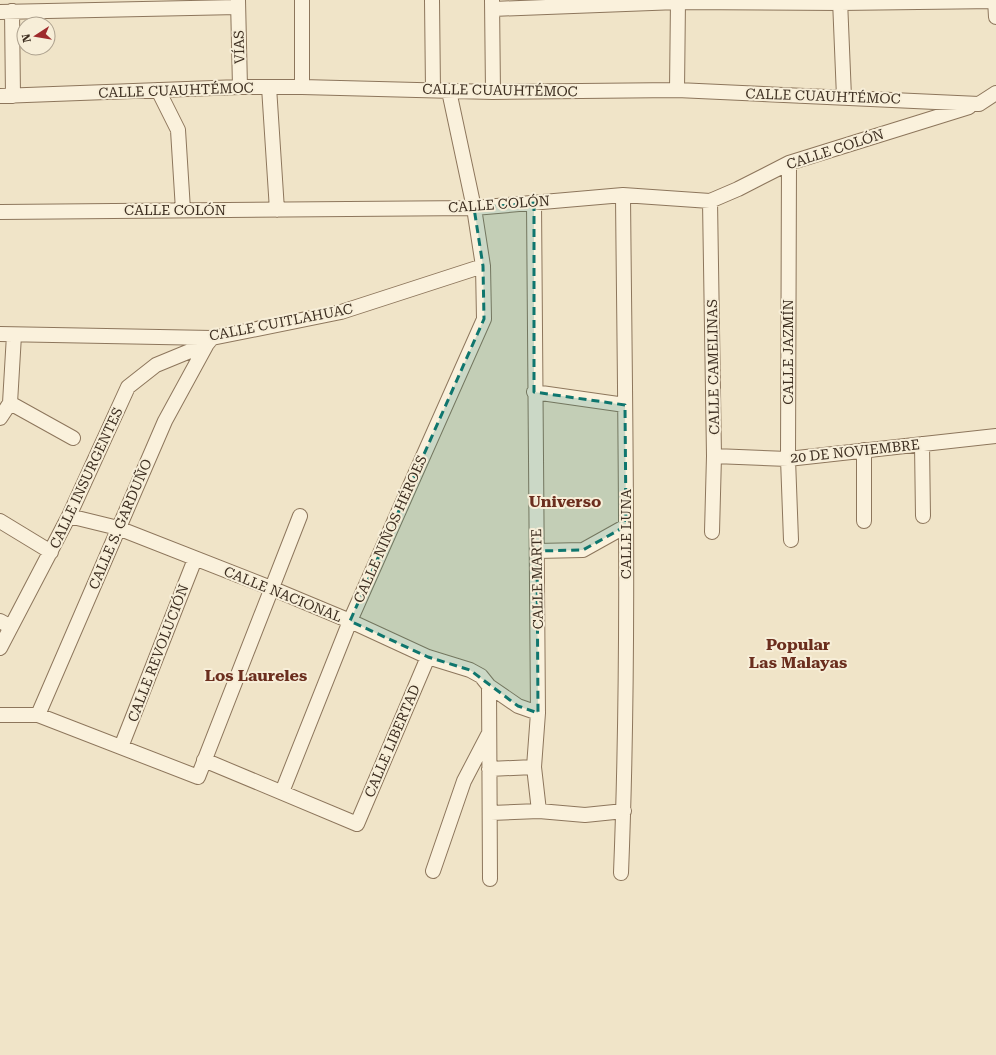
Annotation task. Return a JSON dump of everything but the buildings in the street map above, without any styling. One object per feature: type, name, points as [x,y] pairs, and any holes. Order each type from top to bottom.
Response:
[{"type":"street","points":[[302,0],[302,87]]},
{"type":"street","points":[[432,0],[432,90]]},
{"type":"street","points":[[494,92],[492,4],[678,1],[996,1],[996,17]]},
{"type":"street","points":[[677,90],[678,1]]},
{"type":"street","points":[[840,2],[844,97]]},
{"type":"street","points":[[6,96],[6,12],[65,5],[135,10],[238,3]]},
{"type":"street","name":"VÍAS","points":[[238,3],[240,87]]},
{"type":"street","name":"CALLE CUAUHTÉMOC","points":[[6,96],[240,87],[302,87],[494,92],[677,90],[979,104]]},
{"type":"street","points":[[269,87],[277,210]]},
{"type":"street","points":[[158,90],[178,130],[183,210]]},
{"type":"street","name":"CALLE NIÑOS HÉROES","points":[[282,792],[350,621],[484,319],[483,266],[474,208],[449,91]]},
{"type":"street","points":[[979,104],[996,93]]},
{"type":"street","name":"CALLE COLÓN","points":[[0,212],[474,208],[624,195],[710,201],[738,189],[788,163],[979,104]]},
{"type":"street","name":"CALLE JAZMÍN","points":[[788,163],[788,459],[791,540]]},
{"type":"street","name":"CALLE LUNA","points":[[622,873],[624,811],[626,526],[624,195]]},
{"type":"street","name":"CALLE CAMELINAS","points":[[710,201],[714,456],[712,532]]},
{"type":"street","name":"CALLE MARTE","points":[[534,203],[534,392],[538,713],[534,767],[539,811]]},
{"type":"street","name":"CALLE CUITLAHUAC","points":[[7,335],[209,341],[341,312],[483,266]]},
{"type":"street","points":[[0,418],[10,403],[6,382],[7,335]]},
{"type":"street","name":"CALLE INSURGENTES","points":[[0,648],[6,624],[51,552],[70,516],[128,387],[156,365],[209,341]]},
{"type":"street","name":"CALLE S. GARDUÑO","points":[[38,715],[164,421],[209,341]]},
{"type":"street","points":[[534,392],[625,405]]},
{"type":"street","points":[[10,403],[74,438]]},
{"type":"street","name":"20 DE NOVIEMBRE","points":[[714,456],[788,459],[996,436]]},
{"type":"street","points":[[922,444],[923,516]]},
{"type":"street","points":[[864,450],[864,521]]},
{"type":"street","name":"CALLE NACIONAL","points":[[70,516],[118,528],[271,588],[350,621],[428,657],[470,670],[481,676],[489,686],[518,706],[538,713]]},
{"type":"street","points":[[0,715],[38,715],[198,777],[300,516]]},
{"type":"street","points":[[0,521],[51,552]]},
{"type":"street","points":[[537,551],[583,550],[626,526]]},
{"type":"street","name":"CALLE REVOLUCIÓN","points":[[122,747],[195,559]]},
{"type":"street","name":"CALLE LIBERTAD","points":[[282,792],[357,824],[428,657]]},
{"type":"street","points":[[489,686],[490,878]]},
{"type":"street","points":[[433,871],[464,781],[489,733]]},
{"type":"street","points":[[204,760],[282,792]]},
{"type":"street","points":[[489,769],[534,767]]},
{"type":"street","points":[[490,813],[539,811],[585,815],[624,811]]},
{"type":"highlighted area","points":[[534,203],[534,392],[625,405],[626,526],[583,550],[537,551],[538,713],[518,706],[470,670],[428,657],[350,621],[484,319],[483,266],[474,208]]},
{"type":"district","name":"Universo","points":[[565,501]]},
{"type":"district","name":"Popular Las Malayas","points":[[798,653]]},
{"type":"district","name":"Los Laureles","points":[[256,675]]}]
